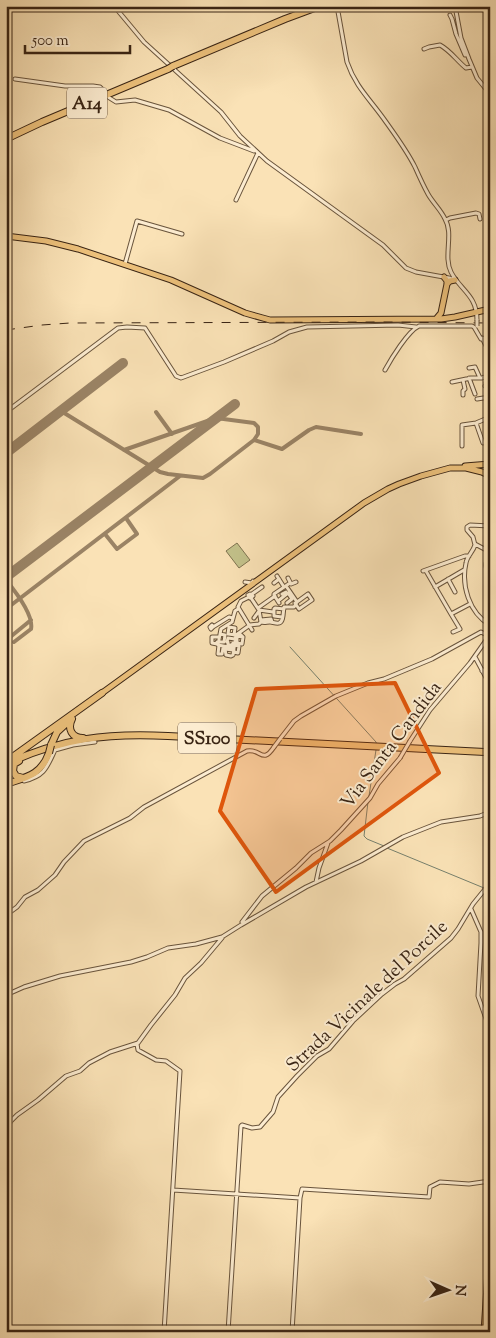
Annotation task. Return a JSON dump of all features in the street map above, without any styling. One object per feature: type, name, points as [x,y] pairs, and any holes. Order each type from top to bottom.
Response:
[{"type":"highway","name":"A14","points":[[6,138],[312,6]]},
{"type":"highway","name":"A14","points":[[170,66],[320,6]]},
{"type":"highway","points":[[463,6],[490,9]]},
{"type":"highway","points":[[6,785],[23,780],[39,770],[44,764],[59,730],[102,693]]},
{"type":"highway","points":[[6,763],[102,693]]},
{"type":"highway","points":[[74,716],[70,723],[70,730],[79,738],[114,735]]},
{"type":"highway","name":"SS100","points":[[114,735],[168,736],[485,753],[136,736],[97,738],[72,743],[6,763],[56,745],[81,739],[114,735]]},
{"type":"highway","name":"SS100","points":[[23,780],[14,774],[14,764],[50,749]]},
{"type":"main road","points":[[6,236],[62,244],[125,264],[172,280],[240,311],[264,319],[455,318],[490,309]]},
{"type":"main road","points":[[441,317],[449,281]]},
{"type":"main road","points":[[102,693],[249,594],[364,504],[383,492],[421,476],[450,468],[490,464]]},
{"type":"main road","points":[[458,467],[478,471],[490,476]]},
{"type":"main road","points":[[484,1332],[490,1241]]},
{"type":"street","points":[[114,6],[144,42],[220,112],[240,136],[257,152],[384,245],[406,268],[449,281],[468,293],[476,312],[477,326],[482,339]]},
{"type":"street","points":[[337,7],[347,62],[354,78],[362,92],[375,105],[413,163],[431,199],[446,220],[448,226],[449,281]]},
{"type":"street","points":[[455,8],[461,38],[477,78],[490,94]]},
{"type":"street","points":[[450,15],[456,34],[472,65]]},
{"type":"street","points":[[490,30],[487,41],[490,47],[490,54]]},
{"type":"street","points":[[424,49],[440,45],[464,67],[472,65]]},
{"type":"street","points":[[15,79],[65,86],[93,86],[100,87],[103,90]]},
{"type":"street","points":[[108,96],[116,102],[135,100],[168,110],[220,138],[257,152]]},
{"type":"street","points":[[236,200],[257,152]]},
{"type":"street","points":[[446,220],[476,213],[480,218]]},
{"type":"street","points":[[125,264],[137,221],[182,234]]},
{"type":"street","points":[[6,412],[120,327],[145,328],[176,376],[181,378],[224,362],[289,332],[307,327],[472,326],[490,353]]},
{"type":"street","points":[[385,370],[393,356],[416,327]]},
{"type":"street","points":[[482,339],[490,337]]},
{"type":"street","points":[[469,368],[474,367],[479,380]]},
{"type":"street","points":[[452,382],[469,378],[479,380],[490,375]]},
{"type":"street","points":[[469,378],[475,394]]},
{"type":"street","points":[[462,395],[465,389],[463,380]]},
{"type":"street","points":[[485,386],[487,386],[486,383],[490,382]]},
{"type":"street","points":[[477,399],[490,397]]},
{"type":"street","points":[[462,446],[462,424],[476,423],[490,417]]},
{"type":"street","points":[[476,423],[483,443]]},
{"type":"street","points":[[245,582],[252,583],[371,497],[412,477],[450,468]]},
{"type":"street","points":[[490,526],[468,526],[467,530],[475,543],[464,570],[466,590],[470,604],[479,617],[490,625]]},
{"type":"street","points":[[475,543],[490,554],[485,564],[490,576]]},
{"type":"street","points":[[453,632],[460,629],[424,571],[469,556]]},
{"type":"street","points":[[435,587],[464,570]]},
{"type":"street","points":[[219,639],[234,647],[236,636],[250,625],[271,618],[272,622],[280,623],[284,606],[295,604],[308,594],[312,600],[299,609],[295,604],[279,577],[274,583]]},
{"type":"street","points":[[288,578],[290,583]]},
{"type":"street","points":[[448,579],[455,592]]},
{"type":"street","points":[[275,596],[278,602],[285,587],[290,583],[296,582]]},
{"type":"street","points":[[223,648],[222,654],[218,654],[221,629],[232,622],[235,611],[241,601],[262,587]]},
{"type":"street","points":[[282,595],[286,592]]},
{"type":"street","points":[[254,618],[259,609],[275,596],[274,594],[282,595],[288,593],[292,599],[287,603]]},
{"type":"street","points":[[249,594],[259,609],[261,621]]},
{"type":"street","points":[[282,595],[287,603],[295,604]]},
{"type":"street","points":[[302,598],[306,604]]},
{"type":"street","points":[[451,614],[470,604]]},
{"type":"street","points":[[238,608],[252,630]]},
{"type":"street","points":[[273,612],[275,608],[284,609]]},
{"type":"street","points":[[259,609],[273,612],[274,616],[282,617]]},
{"type":"street","points":[[211,626],[229,617],[233,618]]},
{"type":"street","points":[[6,915],[17,907],[25,897],[38,890],[55,875],[64,862],[86,840],[130,818],[144,807],[247,751],[253,750],[265,756],[269,754],[294,721],[335,697],[432,659],[481,632],[490,635]]},
{"type":"street","name":"Via Santa Candida","points":[[248,919],[262,896],[310,854],[328,842],[369,799],[378,784],[400,758],[433,706],[490,635]]},
{"type":"street","points":[[236,636],[243,637]]},
{"type":"street","points":[[474,657],[490,685]]},
{"type":"street","points":[[482,671],[490,667]]},
{"type":"street","points":[[23,780],[35,778],[41,774],[49,764],[55,750],[95,742]]},
{"type":"street","points":[[6,1129],[17,1115],[66,1076],[80,1071],[89,1063],[110,1052],[137,1044],[175,996],[185,978],[202,963],[224,936],[248,919],[396,841],[430,826],[482,816],[490,812]]},
{"type":"street","points":[[316,882],[328,842]]},
{"type":"street","name":"Strada Vicinale del Porcile","points":[[236,1194],[241,1126],[260,1127],[273,1112],[278,1097],[297,1076],[318,1056],[328,1051],[353,1021],[382,994],[394,984],[404,979],[447,942],[490,883]]},
{"type":"street","points":[[471,908],[481,932],[478,996],[490,1032],[488,1046],[490,1060]]},
{"type":"street","points":[[6,995],[24,987],[60,976],[129,963],[168,948],[194,945],[224,936]]},
{"type":"street","points":[[210,940],[216,946]]},
{"type":"street","points":[[137,1044],[138,1050],[142,1053],[156,1060],[166,1061],[180,1071],[164,1332]]},
{"type":"street","points":[[292,1332],[302,1189],[429,1197],[429,1188],[438,1182],[469,1184],[490,1181]]},
{"type":"street","points":[[173,1190],[300,1198]]},
{"type":"street","points":[[228,1332],[236,1194]]},
{"type":"highlighted area","points":[[395,683],[439,773],[276,892],[220,811],[256,689]]},
{"type":"shaded area","points":[[237,543],[250,560],[239,568],[226,551]]},
{"type":"waterway","points":[[290,647],[377,745]]},
{"type":"waterway","points":[[369,796],[376,750]]},
{"type":"waterway","points":[[368,802],[364,836],[384,846]]},
{"type":"waterway","points":[[387,848],[484,888]]},
{"type":"taxiway","points":[[61,411],[160,472],[203,478],[254,440],[258,434],[258,427],[254,423],[216,418],[124,450]]},
{"type":"taxiway","points":[[156,412],[172,434]]},
{"type":"taxiway","points":[[254,440],[282,449],[316,427],[361,434]]},
{"type":"taxiway","points":[[6,609],[180,476]]},
{"type":"taxiway","points":[[105,534],[117,549],[137,534],[126,518]]},
{"type":"taxiway","points":[[6,580],[23,603],[31,623],[31,629],[14,642]]},
{"type":"taxiway","points":[[9,638],[31,620]]},
{"type":"runway","points":[[6,453],[123,363]]},
{"type":"runway","points":[[6,577],[235,404]]},
{"type":"tunnel","points":[[484,754],[490,754]]},
{"type":"railway","points":[[6,330],[70,323],[490,323]]}]
